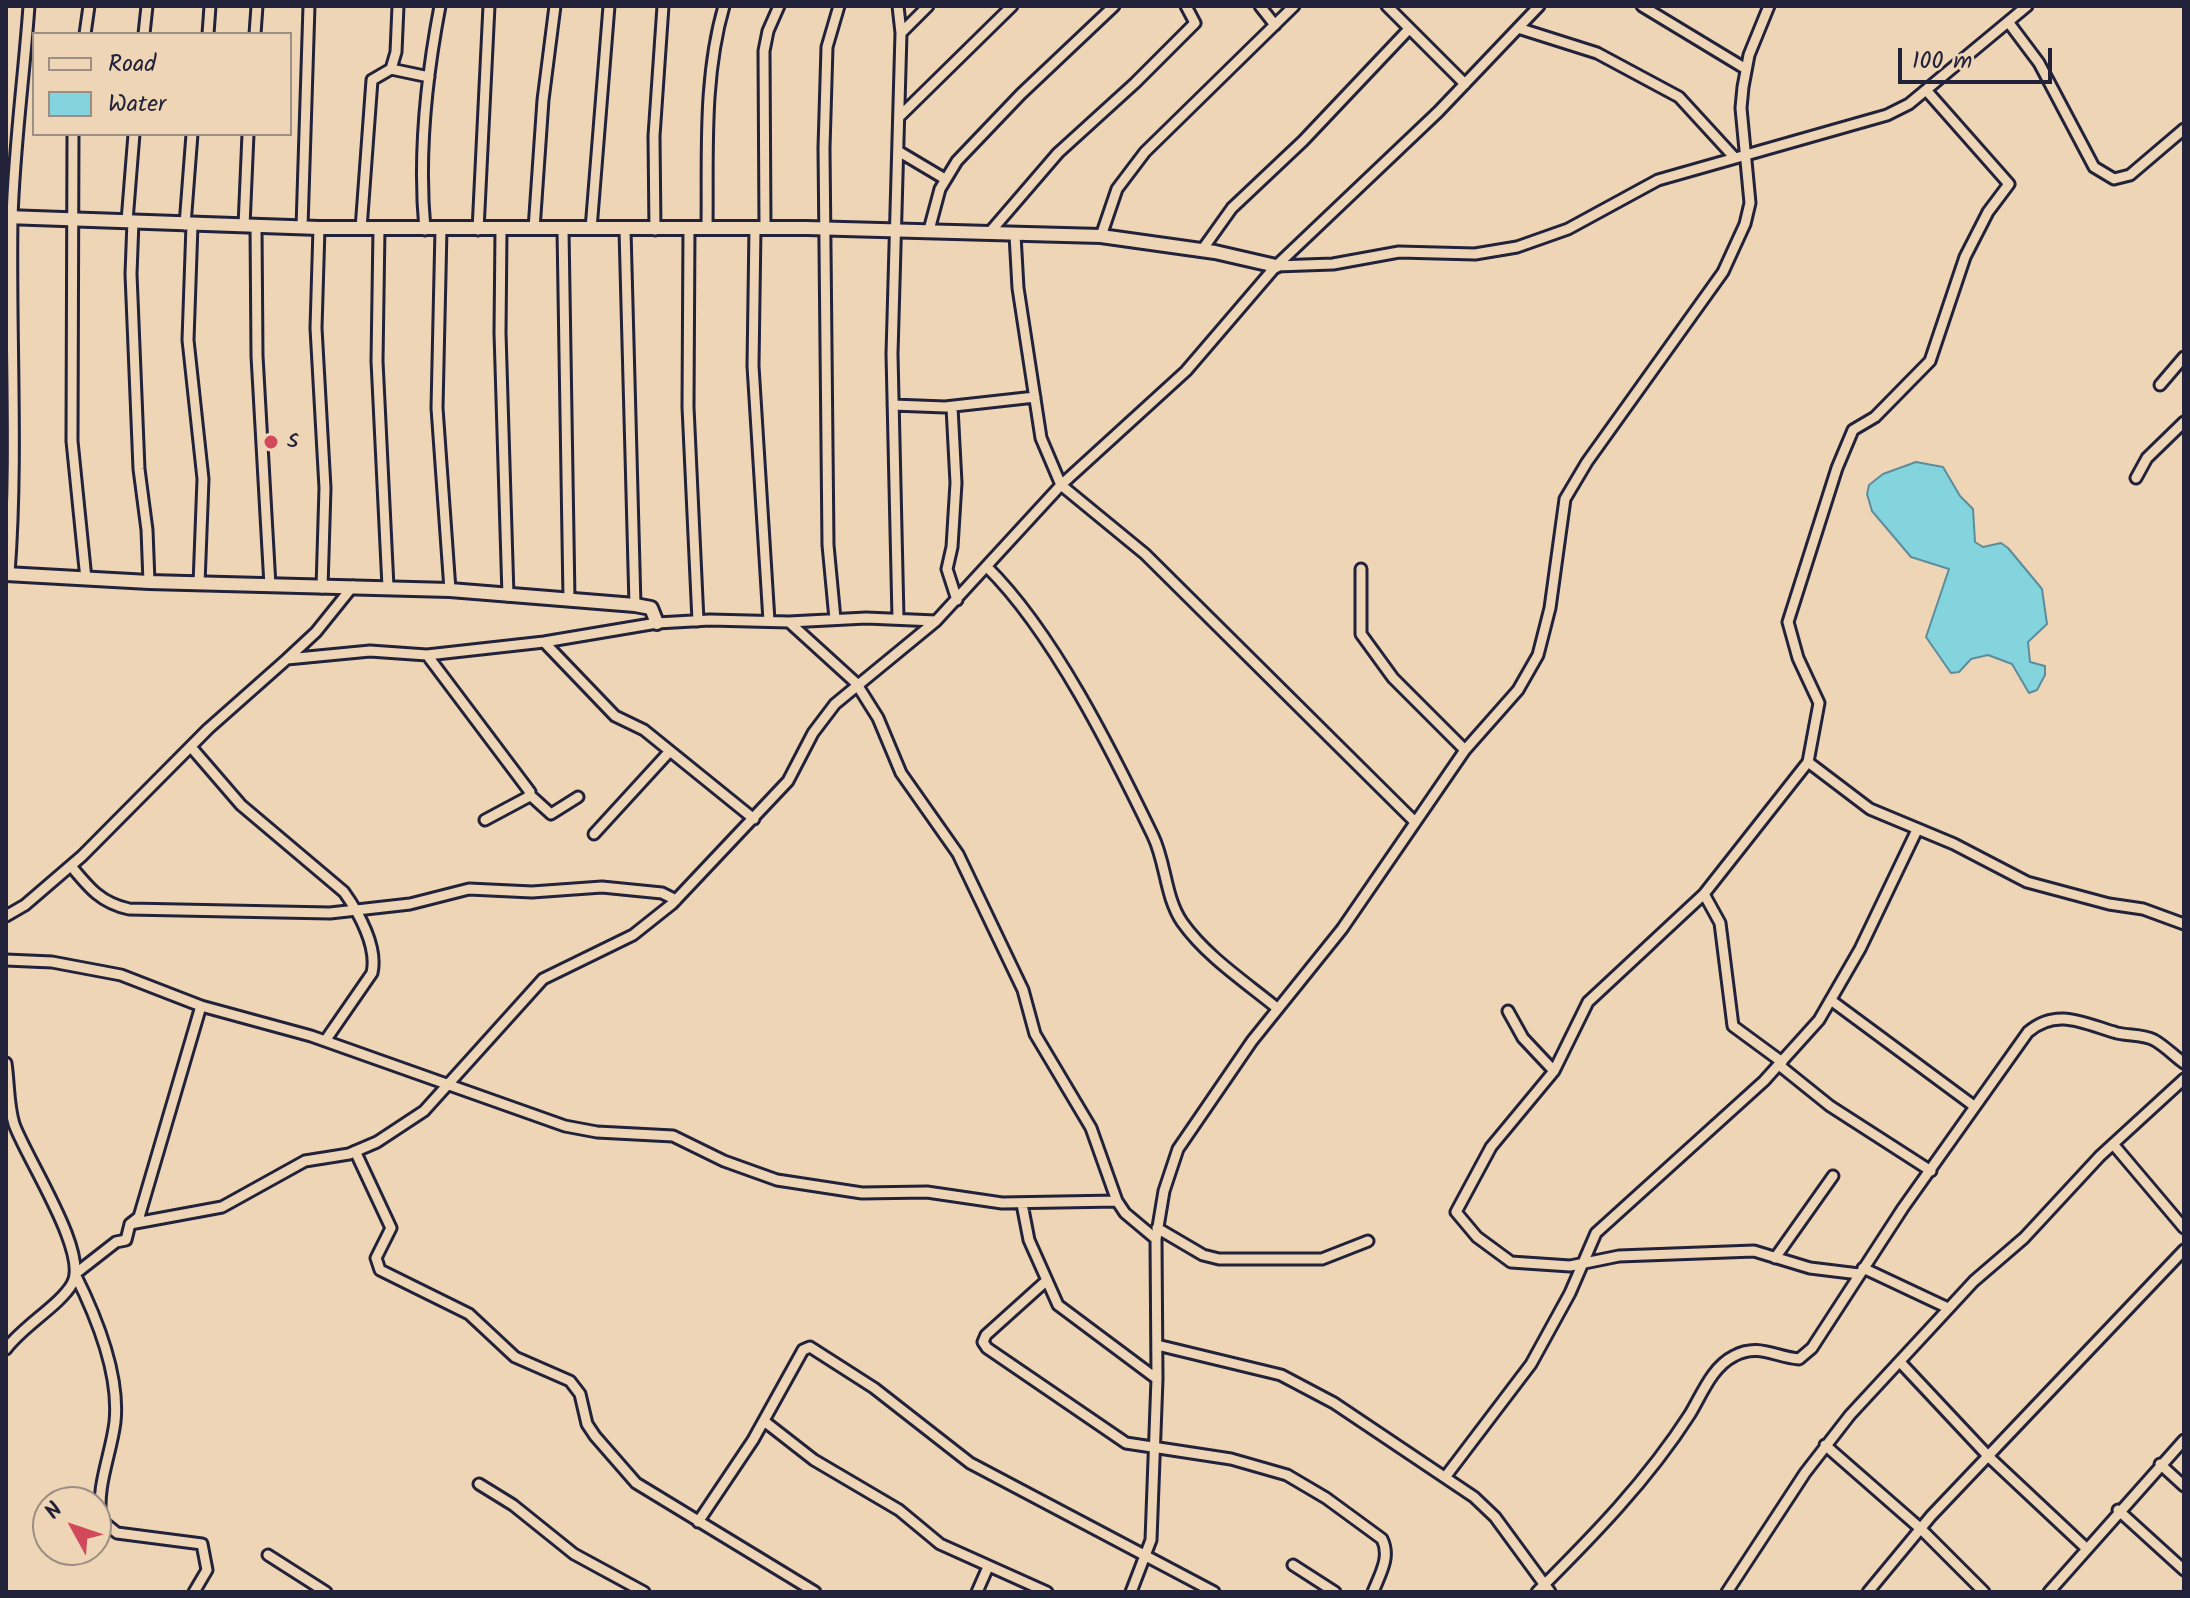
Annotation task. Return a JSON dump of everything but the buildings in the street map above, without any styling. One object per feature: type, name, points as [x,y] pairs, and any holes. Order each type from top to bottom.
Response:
[{"type":"street","points":[[29,6],[9,217],[15,493],[8,574],[199,584],[450,590],[635,605],[651,608],[657,623]]},
{"type":"street","points":[[85,32],[89,6]]},
{"type":"street","points":[[144,32],[147,6]]},
{"type":"street","points":[[208,32],[210,6]]},
{"type":"street","points":[[255,32],[257,6]]},
{"type":"street","points":[[302,227],[309,6]]},
{"type":"street","points":[[391,69],[396,52],[398,6]]},
{"type":"street","points":[[425,230],[422,175],[429,77],[440,6]]},
{"type":"street","points":[[478,230],[489,6]]},
{"type":"street","points":[[534,229],[543,100],[555,6]]},
{"type":"street","points":[[591,229],[609,6]]},
{"type":"street","points":[[655,230],[654,136],[663,6]]},
{"type":"street","points":[[707,228],[713,56],[724,6]]},
{"type":"street","points":[[769,621],[753,366],[764,51],[768,31],[779,6]]},
{"type":"street","points":[[835,619],[828,545],[824,229],[826,59],[830,29],[839,6]]},
{"type":"street","points":[[898,6],[901,33],[893,405],[898,618]]},
{"type":"street","points":[[901,33],[928,6]]},
{"type":"street","points":[[899,117],[1012,6]]},
{"type":"street","points":[[929,230],[945,179],[1021,94],[1114,6]]},
{"type":"street","points":[[990,232],[1058,153],[1195,23],[1186,6]]},
{"type":"street","points":[[1260,6],[1275,25]]},
{"type":"street","points":[[1101,236],[1117,189],[1145,152],[1294,6]]},
{"type":"street","points":[[1387,6],[1465,84]]},
{"type":"street","points":[[130,1224],[222,1207],[305,1161],[355,1151],[411,1121],[449,1084],[543,979],[633,935],[676,900],[788,781],[820,723],[856,683],[936,621],[1061,485],[1186,371],[1276,266],[1465,84],[1539,6]]},
{"type":"street","points":[[1642,6],[1746,69]]},
{"type":"street","points":[[1131,1592],[1147,1557],[1157,1379],[1157,1228],[1164,1191],[1178,1149],[1277,1008],[1342,929],[1465,750],[1518,690],[1538,655],[1550,608],[1565,499],[1695,313],[1736,246],[1750,203],[1741,108],[1746,69],[1769,6]]},
{"type":"street","points":[[9,217],[361,229],[897,229],[1101,236],[1202,250],[1276,266],[1333,264],[1399,252],[1475,254],[1499,251],[1554,235],[1658,180],[1887,115],[1926,90],[2027,6]]},
{"type":"street","points":[[2009,23],[2039,63],[2063,106],[2084,154],[2104,175],[2122,179],[2130,175],[2184,129]]},
{"type":"street","points":[[1518,28],[1597,53],[1679,97],[1734,157]]},
{"type":"street","points":[[1202,250],[1232,208],[1284,160],[1409,29]]},
{"type":"street","points":[[361,229],[374,77],[391,69],[429,77]]},
{"type":"street","points":[[1926,90],[2009,184],[1988,212],[1965,257],[1930,361],[1875,417],[1853,430],[1837,468],[1788,622],[1794,649],[1819,703],[1808,762],[1704,894],[1588,1002],[1554,1071],[1491,1147],[1456,1212],[1457,1218],[1506,1261],[1582,1264],[1619,1256],[1754,1251],[1810,1268],[1861,1271],[1948,1308]]},
{"type":"street","points":[[73,136],[72,441],[86,579]]},
{"type":"street","points":[[134,136],[131,274],[149,582]]},
{"type":"street","points":[[192,136],[188,340],[203,479],[199,584]]},
{"type":"street","points":[[248,136],[250,226],[270,586]]},
{"type":"street","points":[[898,151],[945,179]]},
{"type":"street","points":[[319,228],[315,315],[325,488],[322,588]]},
{"type":"street","points":[[689,228],[688,407],[698,621]]},
{"type":"street","points":[[379,229],[377,361],[388,587]]},
{"type":"street","points":[[441,229],[437,408],[450,590]]},
{"type":"street","points":[[501,230],[500,333],[508,596]]},
{"type":"street","points":[[563,230],[569,599]]},
{"type":"street","points":[[625,230],[635,605]]},
{"type":"street","points":[[1015,235],[1018,288],[1035,397],[1046,454],[1061,485],[1145,554],[1414,821]]},
{"type":"street","points":[[2160,385],[2184,357]]},
{"type":"street","points":[[893,405],[952,407],[1035,397]]},
{"type":"street","points":[[952,407],[955,496],[952,547],[947,569],[957,600]]},
{"type":"street","points":[[2136,478],[2147,458],[2184,422]]},
{"type":"street","points":[[987,567],[1026,611],[1080,697],[1154,838],[1169,881],[1172,901],[1182,921],[1200,944],[1277,1008]]},
{"type":"street","points":[[1361,569],[1361,634],[1393,678],[1465,750]]},
{"type":"street","points":[[6,916],[71,866],[191,747],[335,612],[353,586]]},
{"type":"street","points":[[287,659],[370,651],[427,655],[544,642],[657,623],[898,618],[936,621]]},
{"type":"street","points":[[789,622],[856,683],[878,718],[901,773],[958,854],[1019,980],[1035,1034],[1091,1128],[1117,1201],[1125,1213],[1156,1239]]},
{"type":"street","points":[[544,642],[615,716],[644,730],[754,819]]},
{"type":"street","points":[[427,655],[530,795],[551,814],[578,797]]},
{"type":"street","points":[[191,747],[241,805],[344,892],[356,910],[367,935],[372,973],[325,1041]]},
{"type":"street","points":[[594,834],[670,751]]},
{"type":"street","points":[[1808,762],[1859,802],[1954,844],[2027,882],[2109,904],[2143,909],[2184,924]]},
{"type":"street","points":[[485,820],[530,795]]},
{"type":"street","points":[[1446,1476],[1531,1364],[1596,1233],[1781,1064],[1808,1034],[1832,1001],[1917,830]]},
{"type":"street","points":[[71,866],[95,895],[110,905],[129,909],[296,915],[410,904],[469,889],[532,892],[602,887],[662,893],[676,900]]},
{"type":"street","points":[[1704,894],[1720,923],[1733,1026],[1830,1106],[1931,1171]]},
{"type":"street","points":[[6,960],[52,962],[121,975],[201,1006],[325,1041],[565,1126],[597,1132],[673,1136],[724,1161],[777,1180],[883,1195],[927,1192],[973,1201],[1022,1204],[1117,1201]]},
{"type":"street","points":[[1832,1001],[1974,1106]]},
{"type":"street","points":[[75,1274],[116,1242],[126,1240],[130,1224],[139,1217],[201,1006]]},
{"type":"street","points":[[1508,1011],[1535,1054],[1554,1071]]},
{"type":"street","points":[[1537,1592],[1548,1588],[1621,1508],[1679,1430],[1717,1369],[1735,1355],[1758,1349],[1799,1359],[1812,1348],[1836,1316],[1861,1271],[2028,1032],[2045,1019],[2082,1020],[2116,1033],[2143,1036],[2160,1044],[2184,1063]]},
{"type":"street","points":[[6,1063],[15,1127],[74,1249],[75,1274],[72,1285],[25,1327],[6,1349]]},
{"type":"street","points":[[1727,1592],[1825,1445],[1948,1308],[2052,1210],[2113,1144],[2184,1079]]},
{"type":"street","points":[[2113,1144],[2184,1228]]},
{"type":"street","points":[[355,1151],[391,1228],[376,1258],[380,1270],[469,1314],[515,1357],[570,1381],[580,1394],[587,1424],[595,1436],[653,1497],[815,1592]]},
{"type":"street","points":[[1775,1258],[1833,1176]]},
{"type":"street","points":[[1022,1204],[1029,1240],[1058,1305],[1157,1379]]},
{"type":"street","points":[[1157,1228],[1203,1255],[1219,1259],[1322,1259],[1368,1241]]},
{"type":"street","points":[[1868,1592],[1921,1529],[2078,1358],[2184,1250]]},
{"type":"street","points":[[75,1274],[97,1314],[115,1395],[114,1428],[100,1492],[101,1520],[117,1533],[202,1544],[207,1570],[194,1592]]},
{"type":"street","points":[[1046,1281],[986,1335],[983,1342],[987,1348],[1040,1381],[1126,1443],[1260,1466],[1287,1475],[1318,1492],[1382,1539],[1386,1559],[1373,1592]]},
{"type":"street","points":[[1157,1345],[1247,1365],[1299,1382],[1446,1476],[1495,1517],[1548,1588]]},
{"type":"street","points":[[698,1522],[764,1421],[803,1350],[810,1347],[874,1388],[970,1463],[1214,1592]]},
{"type":"street","points":[[1900,1362],[1989,1457],[2086,1548]]},
{"type":"street","points":[[764,1421],[814,1460],[899,1510],[940,1544],[1047,1592]]},
{"type":"street","points":[[2049,1592],[2118,1510],[2184,1440]]},
{"type":"street","points":[[1825,1445],[1921,1529],[1984,1592]]},
{"type":"street","points":[[2160,1464],[2184,1486]]},
{"type":"street","points":[[479,1484],[513,1505],[574,1554],[644,1592]]},
{"type":"street","points":[[2118,1510],[2184,1570]]},
{"type":"street","points":[[268,1555],[326,1592]]},
{"type":"street","points":[[1293,1565],[1335,1592]]},
{"type":"street","points":[[977,1592],[988,1567]]},
{"type":"water","points":[[1916,462],[1943,467],[1960,496],[1973,509],[1975,542],[1983,547],[2001,543],[2042,589],[2047,624],[2028,642],[2030,662],[2045,666],[2045,675],[2037,690],[2029,693],[2012,664],[1988,655],[1971,659],[1959,672],[1951,673],[1926,637],[1949,569],[1911,557],[1872,511],[1867,494],[1869,485],[1883,474]]},
{"type":"place","name":"s","points":[[271,442]]}]
